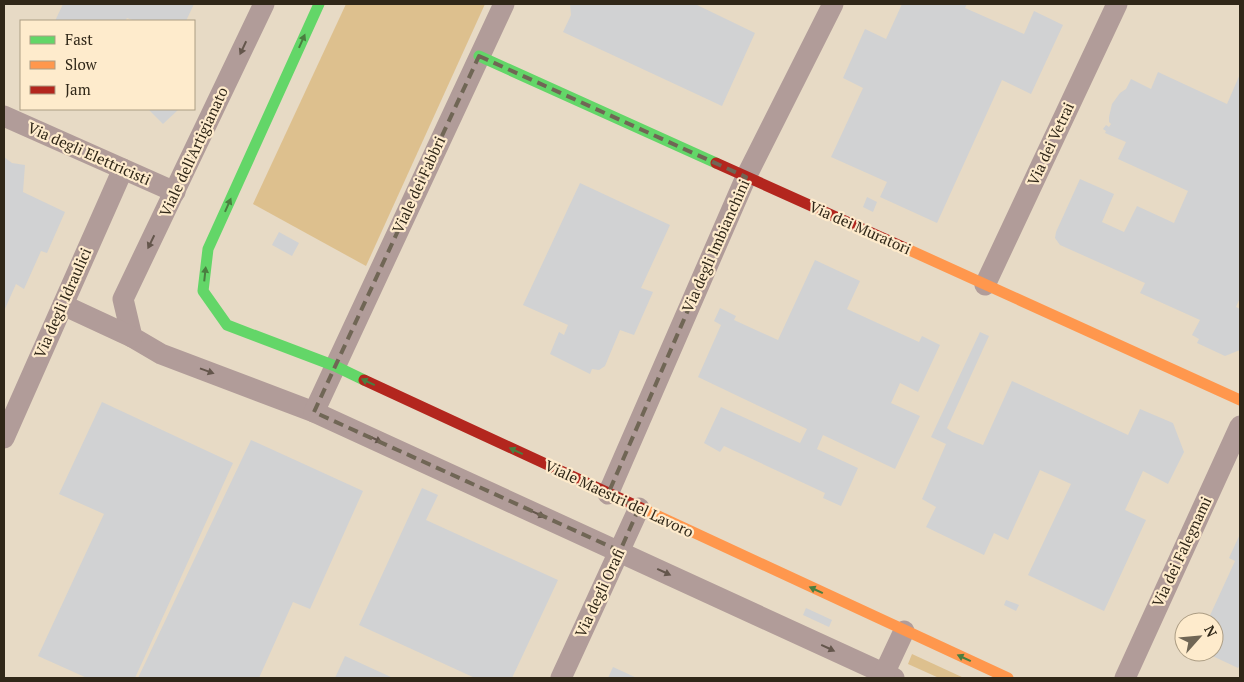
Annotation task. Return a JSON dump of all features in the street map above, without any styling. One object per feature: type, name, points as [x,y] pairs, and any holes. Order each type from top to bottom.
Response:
[{"type":"street","name":"Viale dell'Artigianato","points":[[132,337],[123,299],[264,4]]},
{"type":"street","name":"Viale Maestri del Lavoro","points":[[319,4],[208,249],[203,291],[227,325],[335,366],[1008,678]]},
{"type":"street","name":"Viale dei Fabbri","points":[[314,412],[504,4]]},
{"type":"street","name":"Via degli Imbianchini","points":[[608,494],[746,177],[834,4]]},
{"type":"street","name":"Via dei Vetrai","points":[[986,285],[1117,4]]},
{"type":"street","name":"Via dei Muratori","points":[[479,56],[1240,400]]},
{"type":"street","name":"Via degli Elettricisti","points":[[4,116],[175,192]]},
{"type":"street","name":"Via degli Idraulici","points":[[4,438],[123,169]]},
{"type":"street","points":[[63,305],[132,337],[161,354],[314,412],[620,551],[887,677],[904,631]]},
{"type":"street","name":"Via dei Falegnami","points":[[1125,678],[1240,426]]},
{"type":"street","name":"Via degli Orafi","points":[[561,678],[639,508]]},
{"type":"highlighted area","points":[[479,56],[746,177],[608,494],[639,508],[620,551],[314,412]]},
{"type":"shaded area","points":[[346,4],[485,4],[366,266],[253,204]]},
{"type":"shaded area","points":[[912,654],[964,678],[939,678],[908,664]]},
{"type":"building","points":[[63,4],[194,4],[186,20],[132,20],[127,18],[126,20],[55,20]]},
{"type":"building","points":[[570,4],[695,4],[755,33],[722,106],[563,32],[571,15]]},
{"type":"building","points":[[902,4],[967,4],[965,8],[1024,34],[1034,11],[1063,25],[1031,94],[1002,80],[937,223],[880,197],[887,182],[831,157],[863,88],[843,78],[865,29],[886,39]]},
{"type":"building","points":[[1158,72],[1227,104],[1240,74],[1240,298],[1236,307],[1240,309],[1240,350],[1225,356],[1197,343],[1199,339],[1192,335],[1200,320],[1140,293],[1145,283],[1060,245],[1055,238],[1080,179],[1114,194],[1102,222],[1124,232],[1137,206],[1174,223],[1188,191],[1118,159],[1126,142],[1105,133],[1106,131],[1103,129],[1106,125],[1109,127],[1111,124],[1109,117],[1112,104],[1120,93],[1126,89],[1131,79],[1151,89]]},
{"type":"building","points":[[149,110],[178,110],[163,124]]},
{"type":"building","points":[[4,157],[12,163],[25,165],[23,192],[65,212],[47,253],[41,251],[24,289],[16,284],[4,311]]},
{"type":"building","points":[[580,183],[670,225],[641,288],[653,292],[634,335],[620,330],[605,366],[599,370],[592,369],[590,374],[550,354],[559,332],[564,335],[568,325],[523,305]]},
{"type":"building","points":[[867,197],[877,202],[873,212],[863,207]]},
{"type":"building","points":[[279,232],[299,243],[292,256],[272,245]]},
{"type":"building","points":[[815,260],[860,281],[847,309],[919,342],[922,336],[940,345],[918,392],[900,383],[891,403],[920,416],[895,469],[823,435],[817,449],[858,468],[841,506],[823,498],[825,493],[724,446],[720,452],[704,443],[721,407],[800,443],[807,429],[698,377],[721,325],[714,321],[720,308],[736,316],[734,320],[778,340]]},
{"type":"building","points":[[980,332],[989,336],[947,428],[952,432],[983,445],[1012,381],[1128,435],[1140,409],[1173,423],[1184,452],[1168,484],[1143,471],[1125,510],[1146,520],[1104,611],[1028,575],[1071,484],[1040,470],[1008,540],[994,533],[984,555],[926,527],[936,507],[922,499],[946,444],[931,437]]},
{"type":"building","points":[[102,402],[233,463],[135,678],[87,678],[38,656],[104,514],[59,494]]},
{"type":"building","points":[[251,440],[363,491],[310,609],[293,602],[259,678],[138,678]]},
{"type":"building","points":[[422,488],[438,495],[426,520],[558,580],[512,678],[475,678],[359,625]]},
{"type":"building","points":[[1240,534],[1240,665],[1238,668],[1224,661],[1224,612],[1212,612],[1235,561],[1229,558]]},
{"type":"building","points":[[1006,600],[1019,605],[1016,611],[1004,605]]},
{"type":"building","points":[[806,608],[832,620],[829,627],[803,615]]},
{"type":"building","points":[[345,656],[393,678],[335,678]]},
{"type":"building","points":[[613,667],[637,678],[608,678]]},
{"type":"traffic: fast","points":[[319,4],[208,249],[203,291],[227,325],[335,366],[364,380]]},
{"type":"traffic: fast","points":[[479,56],[716,163]]},
{"type":"traffic: slow","points":[[905,248],[1240,400]]},
{"type":"traffic: slow","points":[[641,508],[1008,678]]},
{"type":"traffic: jam","points":[[716,163],[905,248]]},
{"type":"traffic: jam","points":[[364,380],[641,508]]}]
